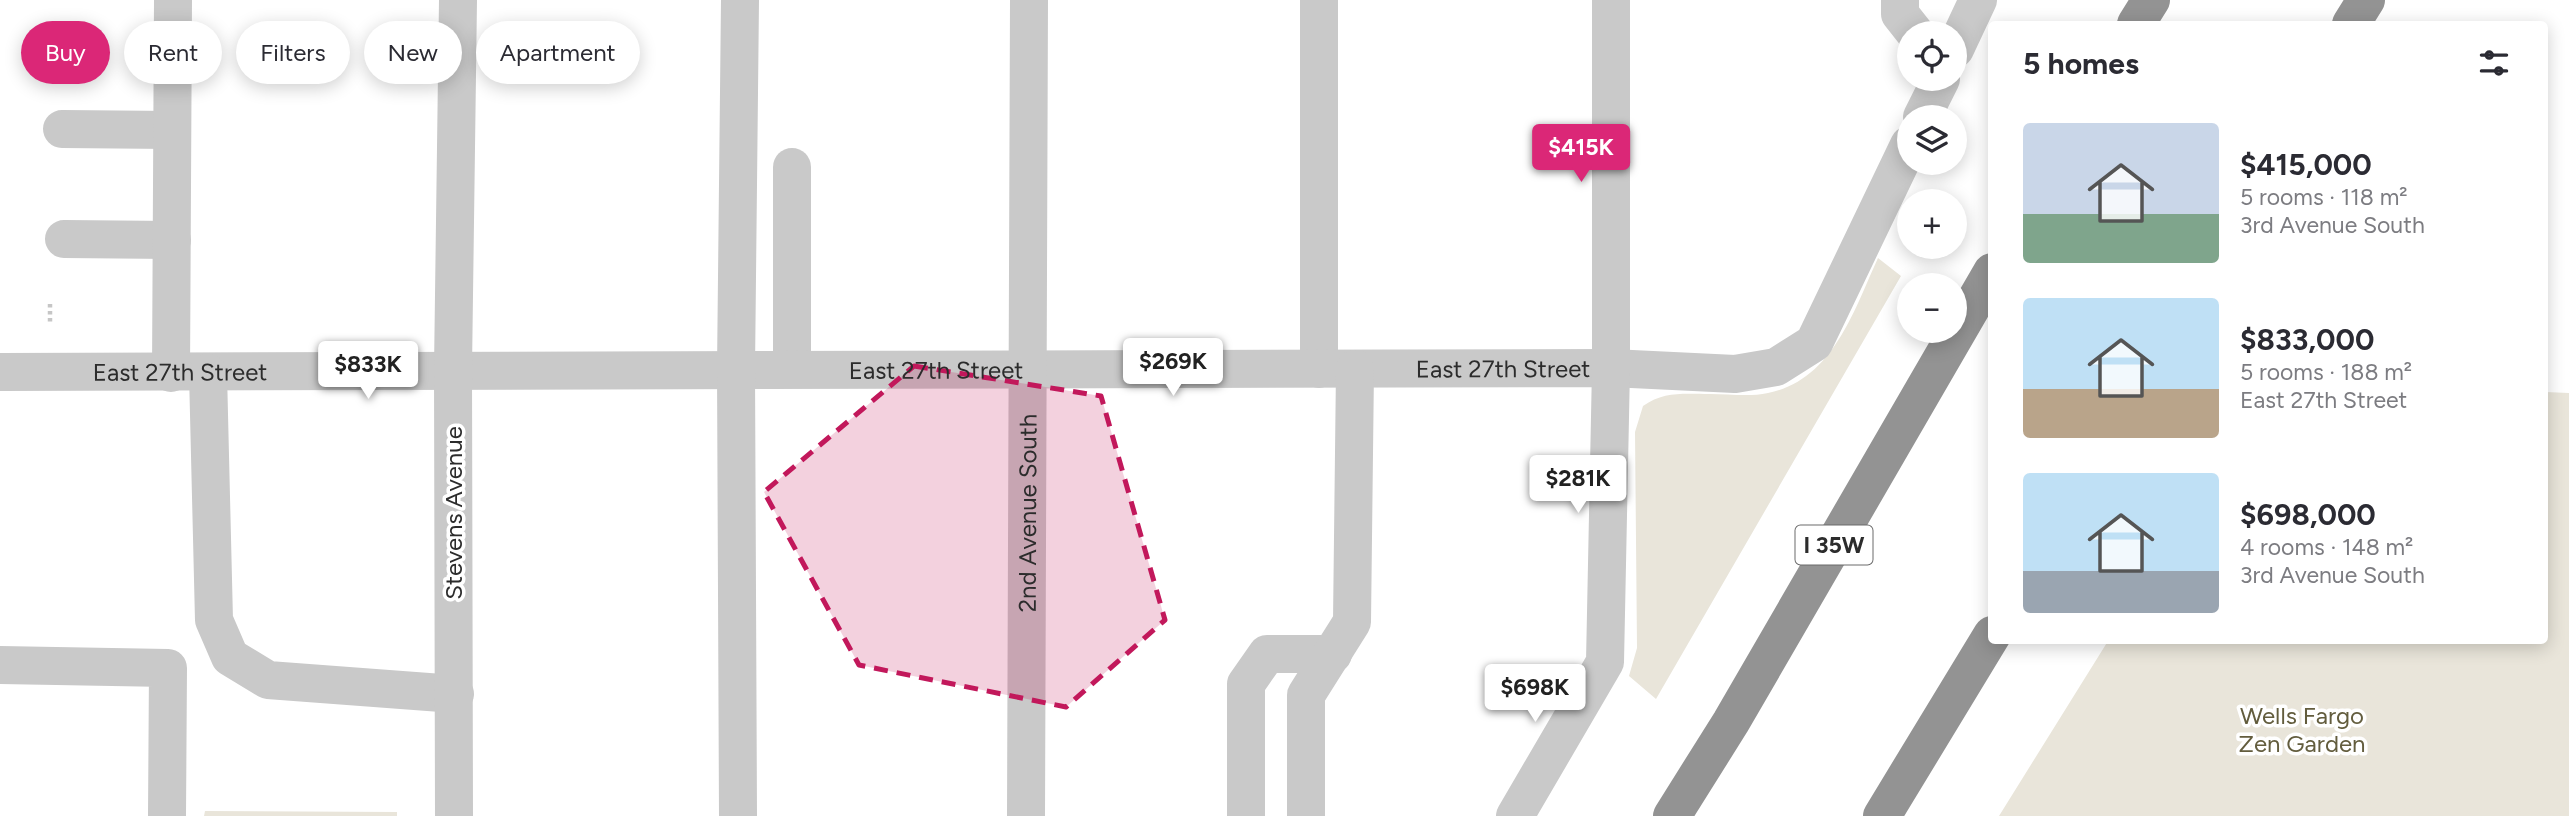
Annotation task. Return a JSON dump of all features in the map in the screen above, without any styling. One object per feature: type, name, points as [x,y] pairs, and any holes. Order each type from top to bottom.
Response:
[{"type":"highway","points":[[2138,21],[2151,0]]},
{"type":"highway","points":[[2353,21],[2366,0]]},
{"type":"highway","name":"I 35W","points":[[1672,816],[1731,722],[1988,279]]},
{"type":"highway","points":[[1882,816],[1988,642]]},
{"type":"street","points":[[173,0],[172,240],[190,373],[214,620],[230,657],[268,680],[455,694]]},
{"type":"street","name":"Stevens Avenue","points":[[454,816],[453,369],[458,0]]},
{"type":"street","points":[[738,816],[736,369],[740,0]]},
{"type":"street","name":"2nd Avenue South","points":[[1026,816],[1030,0]]},
{"type":"street","points":[[1306,816],[1306,695],[1352,622],[1319,0]]},
{"type":"street","points":[[1515,816],[1605,662],[1611,368],[1611,0]]},
{"type":"street","points":[[1900,0],[1900,14],[1906,21]]},
{"type":"street","points":[[1967,23],[1978,0]]},
{"type":"street","points":[[62,128],[172,130]]},
{"type":"street","points":[[792,167],[792,369]]},
{"type":"street","name":"East 27th Street","points":[[0,372],[1611,368],[1735,374],[1776,367],[1814,342],[1897,170]]},
{"type":"street","points":[[64,239],[172,240]]},
{"type":"street","points":[[1246,816],[1246,684],[1267,654],[1333,654]]},
{"type":"street","points":[[0,665],[168,668],[167,816]]},
{"type":"path","points":[[50,304],[50,324]]},
{"type":"highlighted area","points":[[914,366],[1101,396],[1165,620],[1066,707],[859,665],[764,492]]},
{"type":"green space","points":[[1878,258],[1897,273],[1897,283],[1656,699],[1629,676],[1637,648],[1635,432],[1643,406],[1675,394],[1754,395],[1790,386],[1809,374],[1825,358],[1850,320]]},
{"type":"green space","name":"Wells Fargo Zen Garden","points":[[2548,392],[2569,393],[2569,816],[1999,816],[2106,644],[2548,644]]},
{"type":"green space","points":[[205,811],[397,812],[397,816],[204,816]]}]
